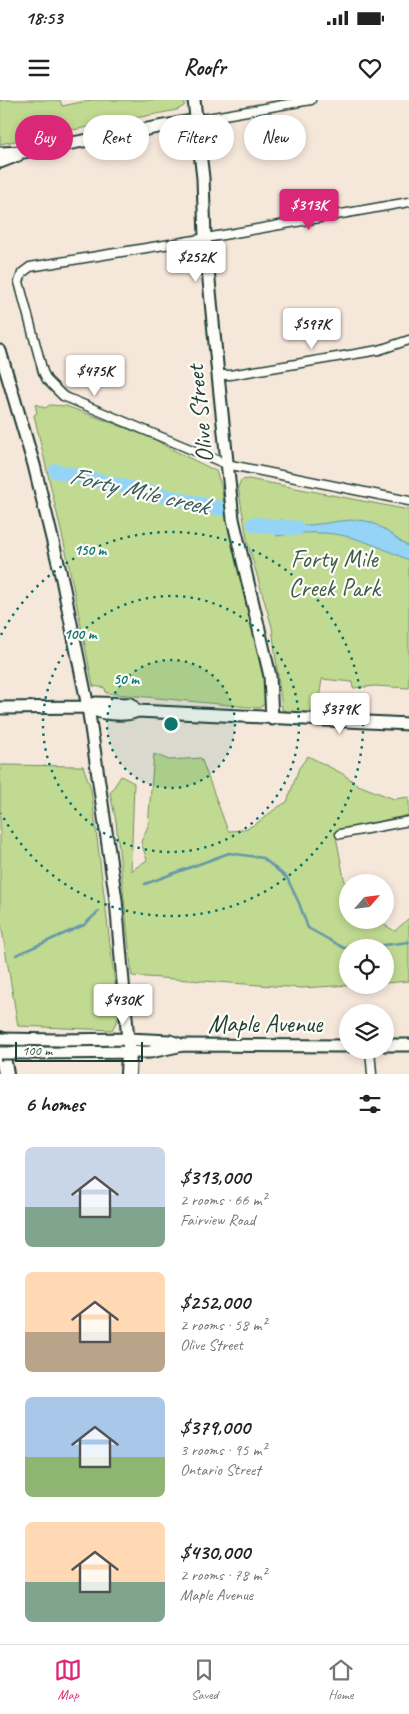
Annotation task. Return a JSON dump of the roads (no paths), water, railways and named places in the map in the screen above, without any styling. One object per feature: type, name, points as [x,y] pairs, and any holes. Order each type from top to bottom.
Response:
[{"type":"highway","points":[[0,1039],[6,1074]]},
{"type":"highway","points":[[128,1045],[128,1074]]},
{"type":"street","name":"Olive Street","points":[[194,100],[196,115]]},
{"type":"street","points":[[225,115],[311,100]]},
{"type":"street","points":[[73,143],[159,127]]},
{"type":"street","points":[[0,153],[15,152]]},
{"type":"street","points":[[0,162],[15,156]]},
{"type":"street","name":"Olive Street","points":[[201,160],[205,238],[226,464],[233,519],[270,676],[272,719]]},
{"type":"street","points":[[409,202],[30,267],[22,273],[19,282],[43,372],[47,380],[63,396],[226,464],[409,501]]},
{"type":"street","points":[[218,375],[230,375],[379,350],[409,340]]},
{"type":"street","points":[[0,351],[34,464],[57,560],[88,707],[116,900],[128,1045]]},
{"type":"street","points":[[0,708],[88,707],[97,713],[132,714],[137,711],[272,719],[409,724]]},
{"type":"street","points":[[340,834],[409,821]]},
{"type":"street","name":"Maple Avenue","points":[[0,1039],[58,1040],[128,1045],[150,1052],[183,1045],[339,1046]]},
{"type":"street","name":"Maple Avenue","points":[[0,1054],[60,1052],[128,1045]]},
{"type":"street","points":[[394,1046],[409,1045]]},
{"type":"street","points":[[371,1059],[372,1074]]},
{"type":"water","points":[[282,520],[302,525],[355,520],[371,522],[409,547],[409,560],[366,542],[332,534],[309,533],[277,536],[277,521]]},
{"type":"waterway","name":"Forty Mile creek","points":[[56,471],[222,509]]},
{"type":"waterway","name":"Forty Mile creek","points":[[254,524],[297,528]]},
{"type":"waterway","points":[[145,884],[229,853],[263,858],[287,878],[308,928],[339,945]]},
{"type":"waterway","points":[[16,955],[84,925],[99,911]]},
{"type":"waterway","points":[[394,944],[409,942]]},
{"type":"park label","name":"Forty Mile Creek Park","points":[[334,572]]}]
